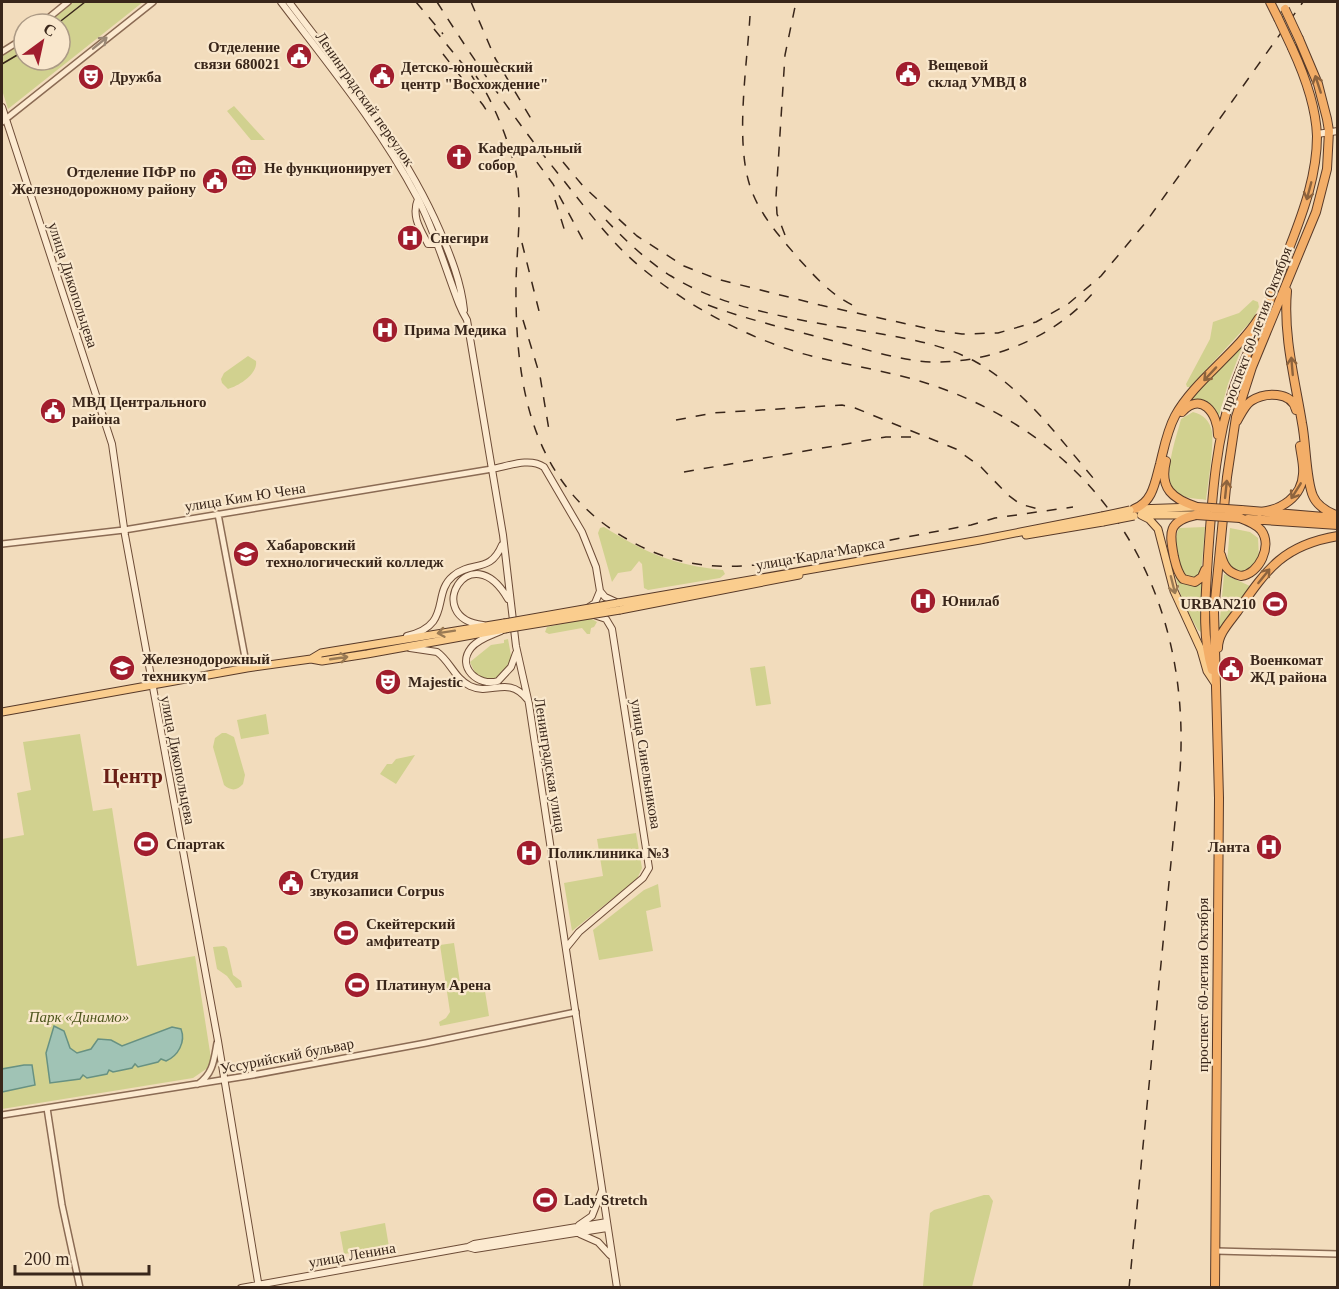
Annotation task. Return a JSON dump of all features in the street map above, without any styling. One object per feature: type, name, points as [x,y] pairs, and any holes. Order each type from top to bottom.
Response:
[{"type":"highway","name":"проспект 60-летия Октября","points":[[1215,683],[1208,659],[1206,638],[1210,527],[1225,414],[1233,388],[1272,296],[1310,187],[1315,166],[1317,134],[1307,89],[1292,48],[1270,2]]},
{"type":"highway","name":"проспект 60-летия Октября","points":[[1215,1287],[1219,798],[1214,620],[1220,548],[1233,427],[1249,375],[1290,277],[1322,190],[1333,131],[1318,84],[1283,5]]},
{"type":"highway","points":[[1290,277],[1287,314],[1292,373],[1302,423],[1311,490],[1318,504],[1338,517]]},
{"type":"highway","points":[[1135,513],[1152,492],[1170,428],[1179,408],[1250,332],[1272,296]]},
{"type":"highway","points":[[1233,427],[1248,403],[1256,398],[1285,396],[1295,405],[1303,472],[1301,483],[1295,494],[1277,508],[1241,514]]},
{"type":"highway","points":[[1215,476],[1219,443],[1218,424],[1212,412],[1201,405],[1194,404],[1183,411],[1178,419],[1164,475],[1169,492],[1197,511],[1338,525]]},
{"type":"highway","points":[[1197,511],[1179,520],[1171,534],[1176,568],[1187,581],[1199,580],[1205,574],[1210,527]]},
{"type":"highway","points":[[1260,512],[1338,517]]},
{"type":"highway","points":[[1220,548],[1223,564],[1234,574],[1246,575],[1261,561],[1265,548],[1263,534],[1241,514]]},
{"type":"highway","points":[[1215,683],[1218,644],[1223,632],[1269,568],[1303,544],[1316,539],[1338,536]]},
{"type":"main road","name":"Ленинградский переулок","points":[[280,2],[385,144],[418,199],[438,244],[464,314]]},
{"type":"main road","name":"Ленинградский переулок","points":[[289,2],[394,145],[424,194],[448,248],[458,278],[473,353]]},
{"type":"main road","name":"улица Дикопольцева","points":[[2,107],[4,120],[112,444],[124,530],[218,1041],[259,1286]]},
{"type":"main road","points":[[1317,134],[1333,131]]},
{"type":"main road","points":[[418,199],[414,210],[416,219],[428,244],[438,244]]},
{"type":"main road","name":"Ленинградская улица","points":[[473,353],[503,538],[516,646],[529,702],[617,1287]]},
{"type":"main road","points":[[492,469],[533,463],[547,470],[582,532],[596,567],[600,591],[619,606]]},
{"type":"main road","points":[[1103,519],[1135,513],[1197,511]]},
{"type":"main road","points":[[1135,513],[1149,519],[1158,529],[1174,591],[1201,650],[1207,671],[1215,683]]},
{"type":"main road","name":"улица Карла Маркса","points":[[2,712],[248,668],[311,659],[322,661],[410,648],[586,609],[619,606],[784,578],[1103,519]]},
{"type":"main road","name":"улица Карла Маркса","points":[[619,606],[1103,519]]},
{"type":"main road","points":[[384,642],[415,634],[428,627],[437,614],[451,578],[461,571],[487,564],[495,558],[502,547],[503,538]]},
{"type":"main road","points":[[510,603],[494,582],[483,575],[474,574],[463,578],[455,587],[453,599],[457,612],[467,621],[476,624],[505,626],[594,615],[619,606]]},
{"type":"main road","points":[[586,609],[595,603],[600,591]]},
{"type":"main road","points":[[612,628],[612,617],[619,606]]},
{"type":"main road","points":[[594,615],[606,619],[612,628]]},
{"type":"main road","points":[[505,626],[475,644],[467,657],[468,668],[474,677],[482,682],[514,688],[529,702]]},
{"type":"main road","name":"улица Карла Маркса","points":[[311,659],[321,653],[384,642],[505,626]]},
{"type":"main road","name":"улица Синельникова","points":[[565,949],[579,932],[643,878],[649,868],[612,628]]},
{"type":"main road","points":[[410,648],[437,652],[461,679],[470,686],[481,688],[496,685],[511,667],[515,658],[516,646]]},
{"type":"main road","points":[[562,929],[571,933],[579,932]]},
{"type":"main road","points":[[603,1188],[592,1216],[576,1230],[603,1246],[611,1257]]},
{"type":"main road","name":"улица Ленина","points":[[241,1287],[259,1286],[474,1244],[607,1225]]},
{"type":"street","points":[[56,12],[68,2]]},
{"type":"street","points":[[4,120],[153,2]]},
{"type":"street","name":"улица Ким Ю Чена","points":[[2,544],[124,530],[492,469]]},
{"type":"street","points":[[218,514],[248,668]]},
{"type":"street","name":"Уссурийский бульвар","points":[[2,1115],[224,1080],[426,1043],[576,1012]]},
{"type":"street","points":[[196,1085],[206,1079],[212,1070],[218,1041]]},
{"type":"street","points":[[47,1108],[62,1204],[80,1287]]},
{"type":"street","points":[[1216,1251],[1338,1254]]},
{"type":"green space","points":[[73,2],[143,2],[72,58],[72,12],[61,12]]},
{"type":"green space","points":[[12,50],[12,72],[55,72],[8,109],[2,90],[2,56]]},
{"type":"green space","points":[[234,106],[265,140],[251,140],[227,111]]},
{"type":"green space","points":[[1253,300],[1258,302],[1259,307],[1253,319],[1190,387],[1187,387],[1186,384],[1210,339],[1213,322],[1239,313]]},
{"type":"green space","points":[[1244,342],[1219,416],[1213,409],[1188,402]]},
{"type":"green space","points":[[248,356],[256,361],[251,375],[228,389],[221,379],[224,373]]},
{"type":"green space","points":[[1193,412],[1206,419],[1212,432],[1212,455],[1206,500],[1178,494],[1171,486],[1169,477],[1171,457],[1181,419]]},
{"type":"green space","points":[[604,527],[647,551],[689,565],[723,570],[725,574],[720,578],[648,590],[644,588],[642,564],[639,561],[631,571],[618,573],[612,582],[598,533],[600,528]]},
{"type":"green space","points":[[1205,527],[1201,574],[1193,579],[1187,576],[1178,565],[1175,549],[1177,534],[1179,528]]},
{"type":"green space","points":[[1230,528],[1250,532],[1258,538],[1259,558],[1247,570],[1236,570],[1227,562]]},
{"type":"green space","points":[[1224,574],[1252,587],[1219,630]]},
{"type":"green space","points":[[1175,575],[1187,584],[1202,581],[1201,632],[1183,603]]},
{"type":"green space","points":[[590,618],[597,622],[591,628],[590,634],[582,628],[549,634],[545,632],[547,627]]},
{"type":"green space","points":[[508,639],[512,661],[501,676],[489,679],[476,675],[470,662],[491,645],[504,643],[504,640]]},
{"type":"green space","points":[[765,666],[771,704],[756,706],[750,668]]},
{"type":"green space","points":[[266,714],[269,734],[241,739],[237,720]]},
{"type":"green space","points":[[222,733],[234,737],[245,775],[243,784],[236,789],[224,785],[213,747],[215,738]]},
{"type":"green space","name":"Парк «Динамо»","points":[[80,734],[93,811],[112,808],[137,966],[195,956],[212,1065],[193,1078],[2,1109],[2,839],[24,835],[17,793],[31,790],[23,742]]},
{"type":"green space","points":[[415,755],[396,784],[380,774],[387,764],[392,764],[396,759]]},
{"type":"green space","points":[[636,833],[642,868],[637,879],[572,931],[564,883],[603,876],[597,839]]},
{"type":"green space","points":[[658,884],[661,907],[646,911],[653,951],[599,960],[593,930],[644,890]]},
{"type":"green space","points":[[454,943],[461,989],[484,985],[489,1016],[440,1026],[439,1022],[450,1012],[440,945]]},
{"type":"green space","points":[[213,947],[227,948],[233,975],[241,981],[242,987],[236,988],[227,976],[217,969]]},
{"type":"green space","points":[[989,1195],[993,1201],[972,1287],[923,1286],[930,1213]]},
{"type":"green space","points":[[385,1223],[389,1247],[344,1254],[340,1232]]},
{"type":"shaded area","points":[[54,1026],[64,1031],[70,1048],[77,1053],[91,1049],[98,1039],[111,1040],[122,1046],[172,1027],[181,1029],[182,1044],[177,1052],[166,1061],[161,1059],[158,1062],[138,1067],[135,1064],[132,1068],[113,1072],[109,1070],[107,1074],[87,1078],[83,1075],[80,1079],[50,1083],[46,1053]]},
{"type":"shaded area","points":[[32,1065],[35,1085],[2,1092],[2,1069]]},
{"type":"tram line","points":[[72,12],[85,2]]},
{"type":"tram line","points":[[130,2],[136,2]]},
{"type":"tram line","points":[[2,64],[12,58]]},
{"type":"railway","points":[[416,2],[443,34]]},
{"type":"railway","points":[[437,2],[543,155],[609,236],[651,275],[705,311],[770,343],[814,357],[882,371],[932,385],[993,411],[1045,445],[1089,486],[1125,533],[1152,586],[1170,644],[1180,706],[1180,771],[1129,1288]]},
{"type":"railway","points":[[471,2],[495,58],[533,122]]},
{"type":"railway","points":[[785,235],[777,214],[776,197],[785,55],[796,2]]},
{"type":"railway","points":[[563,162],[583,186],[637,236],[684,266],[717,279],[820,305],[939,331],[962,334],[998,333],[1036,322],[1068,304],[1101,276],[1146,222],[1303,2]]},
{"type":"railway","points":[[750,16],[743,125],[743,147],[750,186],[764,216],[799,259],[834,293],[859,308]]},
{"type":"railway","points":[[434,29],[478,86]]},
{"type":"railway","points":[[443,54],[490,116]]},
{"type":"railway","points":[[476,76],[503,129],[516,173],[519,209],[516,317],[524,387],[532,421],[545,452],[562,481],[585,508],[614,531],[648,550],[682,561],[737,566],[756,565],[971,525],[995,518],[1073,507]]},
{"type":"railway","points":[[525,146],[553,184],[583,240]]},
{"type":"railway","points":[[555,200],[567,238]]},
{"type":"railway","points":[[606,220],[662,270],[713,297],[786,317],[918,341],[962,355],[976,362],[994,373],[1025,400],[1094,479]]},
{"type":"railway","points":[[522,243],[541,319]]},
{"type":"railway","points":[[708,305],[753,320],[881,354],[933,362],[977,358],[1020,345],[1059,323],[1092,294]]},
{"type":"railway","points":[[523,320],[540,376],[550,436]]},
{"type":"railway","points":[[676,420],[713,413],[842,405],[855,408],[956,449],[981,467],[1020,504],[1038,509]]},
{"type":"railway","points":[[684,472],[886,437],[918,437]]},
{"type":"place","name":"Отделение связи 680021","points":[[299,56]]},
{"type":"place","name":"Вещевой склад УМВД 8","points":[[908,74]]},
{"type":"place","name":"Детско-юношеский центр \"Восхождение\"","points":[[382,76]]},
{"type":"place","name":"Дружба","points":[[91,77]]},
{"type":"place","name":"Кафедральный собор","points":[[459,157]]},
{"type":"place","name":"Не функционирует","points":[[244,168]]},
{"type":"place","name":"Отделение ПФР по Железнодорожному району","points":[[215,181]]},
{"type":"place","name":"Снегири","points":[[410,238]]},
{"type":"place","name":"Прима Медика","points":[[385,330]]},
{"type":"place","name":"МВД Центрального района","points":[[53,411]]},
{"type":"place","name":"Хабаровский технологический колледж","points":[[246,554]]},
{"type":"place","name":"Юнилаб","points":[[923,601]]},
{"type":"place","name":"URBAN210","points":[[1275,604]]},
{"type":"place","name":"Железнодорожный техникум","points":[[122,668]]},
{"type":"place","name":"Военкомат ЖД района","points":[[1231,669]]},
{"type":"place","name":"Majestic","points":[[388,682]]},
{"type":"place","name":"Спартак","points":[[146,844]]},
{"type":"place","name":"Ланта","points":[[1269,847]]},
{"type":"place","name":"Поликлиника №3","points":[[529,853]]},
{"type":"place","name":"Студия звукозаписи Corpus","points":[[291,883]]},
{"type":"place","name":"Скейтерский амфитеатр","points":[[346,933]]},
{"type":"place","name":"Платинум Арена","points":[[357,985]]},
{"type":"place","name":"Lady Stretch","points":[[545,1200]]},
{"type":"district","name":"Центр","points":[[133,776]]}]
